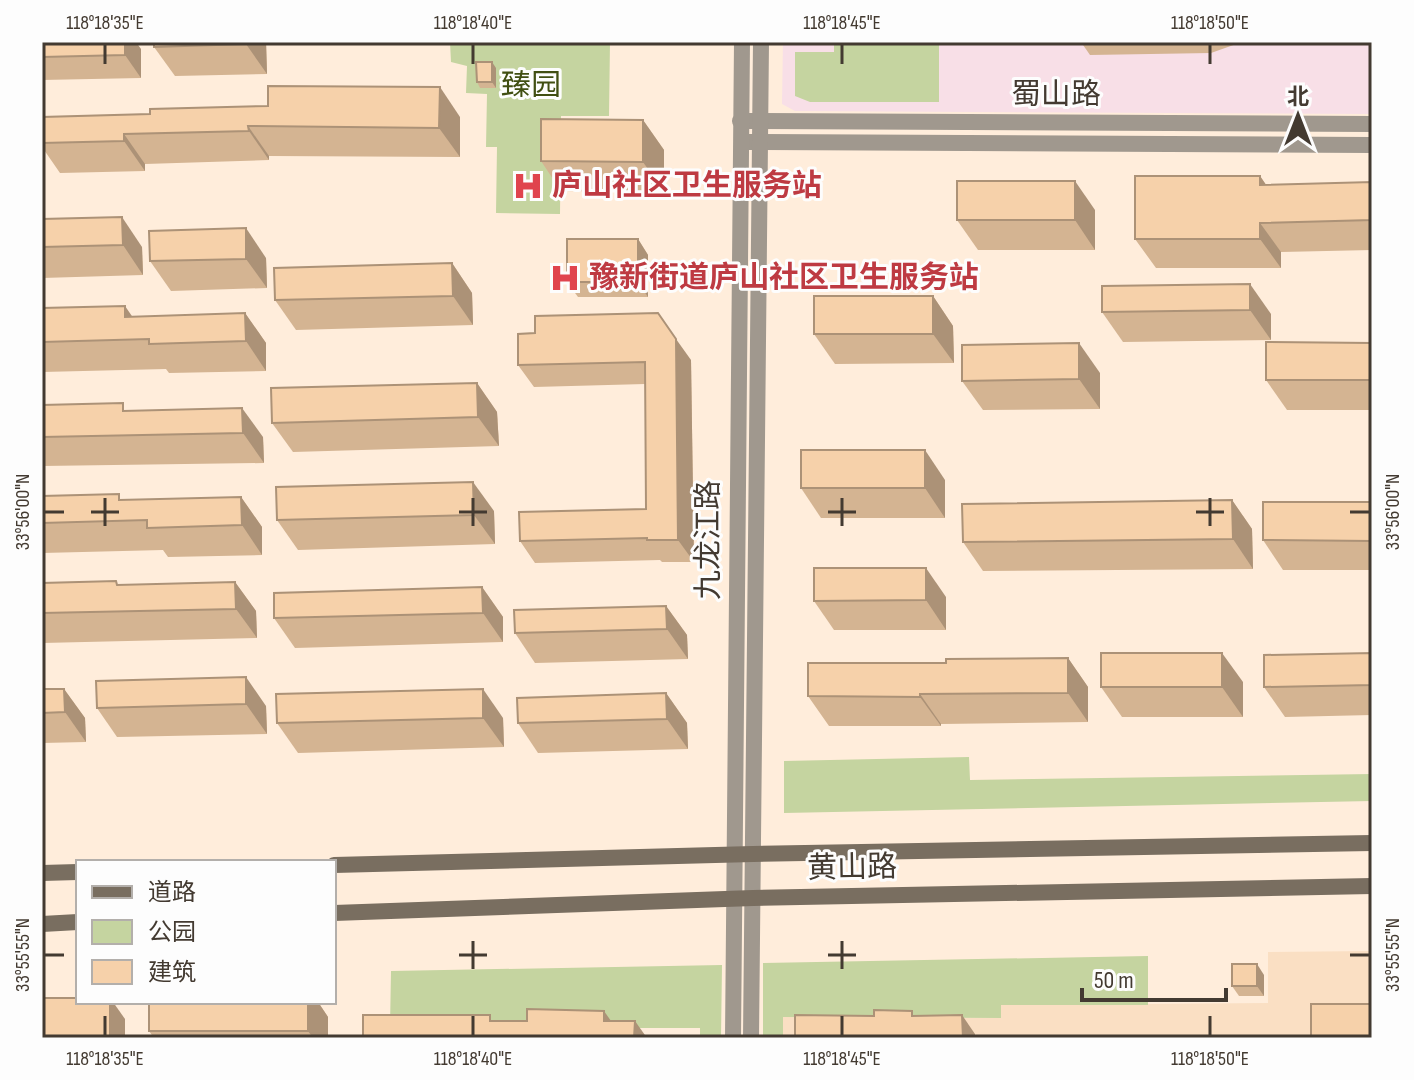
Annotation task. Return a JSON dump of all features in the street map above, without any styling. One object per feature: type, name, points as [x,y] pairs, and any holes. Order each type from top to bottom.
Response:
[{"type":"main road","name":"黄山路","points":[[336,865],[735,854],[1372,843]]},
{"type":"main road","points":[[42,873],[76,872]]},
{"type":"main road","name":"黄山路","points":[[336,913],[735,898],[1372,886]]},
{"type":"main road","points":[[42,924],[76,922]]},
{"type":"street","name":"九龙江路","points":[[733,1038],[742,42]]},
{"type":"street","name":"九龙江路","points":[[751,1038],[761,42]]},
{"type":"street","name":"蜀山路","points":[[740,121],[1372,124]]},
{"type":"street","name":"蜀山路","points":[[741,142],[1372,145]]},
{"type":"shaded area","points":[[783,42],[1372,42],[1372,114],[795,111],[782,104]]},
{"type":"shaded area","points":[[1372,951],[1372,1038],[783,1038],[783,1017],[1000,1018],[1001,1005],[1268,1003],[1268,952]]},
{"type":"green space","name":"臻园","points":[[450,42],[610,42],[609,116],[561,116],[560,214],[496,213],[497,147],[486,147],[487,94],[466,93],[467,66],[451,62]]},
{"type":"green space","points":[[834,42],[939,42],[939,102],[810,102],[795,96],[795,52],[834,52]]},
{"type":"green space","points":[[969,757],[970,780],[1372,774],[1372,801],[784,813],[784,761]]},
{"type":"green space","points":[[1148,956],[1148,1005],[1001,1005],[1001,1018],[783,1017],[783,1038],[763,1038],[763,963]]},
{"type":"green space","points":[[722,965],[721,1038],[700,1038],[700,1028],[390,1028],[391,971]]},
{"type":"building","points":[[42,42],[125,42],[125,55],[42,57]]},
{"type":"building","points":[[154,42],[246,42],[246,44],[154,47]]},
{"type":"building","points":[[476,62],[492,62],[492,82],[477,82]]},
{"type":"building","points":[[268,86],[440,87],[439,128],[248,126],[249,131],[124,134],[124,141],[42,143],[42,117],[150,114],[150,109],[268,106]]},
{"type":"building","points":[[541,119],[643,120],[643,162],[541,161]]},
{"type":"building","points":[[1135,176],[1260,176],[1260,185],[1372,182],[1372,220],[1260,223],[1260,239],[1135,239]]},
{"type":"building","points":[[957,181],[1075,181],[1075,220],[957,220]]},
{"type":"building","points":[[122,217],[123,245],[42,247],[42,219]]},
{"type":"building","points":[[246,228],[246,259],[150,261],[149,231]]},
{"type":"building","points":[[567,239],[638,239],[638,282],[567,282]]},
{"type":"building","points":[[452,263],[453,296],[275,300],[274,268]]},
{"type":"building","points":[[1250,284],[1250,310],[1102,312],[1102,286]]},
{"type":"building","points":[[814,296],[933,296],[933,334],[814,334]]},
{"type":"building","points":[[125,306],[125,317],[245,313],[246,341],[149,344],[149,339],[42,342],[42,308]]},
{"type":"building","points":[[658,313],[676,339],[678,540],[520,541],[519,512],[646,509],[645,362],[518,365],[518,334],[535,333],[535,316]]},
{"type":"building","points":[[1266,342],[1372,343],[1372,380],[1266,380]]},
{"type":"building","points":[[1079,343],[1079,379],[962,381],[962,345]]},
{"type":"building","points":[[477,383],[478,417],[272,423],[271,388]]},
{"type":"building","points":[[123,403],[123,411],[242,408],[243,433],[42,437],[42,405]]},
{"type":"building","points":[[801,450],[925,450],[925,488],[801,488]]},
{"type":"building","points":[[473,482],[474,515],[277,520],[276,487]]},
{"type":"building","points":[[119,494],[119,500],[241,497],[242,525],[147,528],[147,520],[42,523],[42,496]]},
{"type":"building","points":[[1232,500],[1233,539],[963,542],[962,504]]},
{"type":"building","points":[[1263,502],[1372,502],[1372,541],[1263,540]]},
{"type":"building","points":[[814,568],[926,568],[926,600],[814,601]]},
{"type":"building","points":[[116,581],[117,585],[235,582],[236,609],[42,613],[42,583]]},
{"type":"building","points":[[482,587],[483,613],[274,618],[274,593]]},
{"type":"building","points":[[666,606],[667,629],[515,633],[514,610]]},
{"type":"building","points":[[1101,653],[1222,653],[1222,687],[1101,687]]},
{"type":"building","points":[[1372,653],[1372,685],[1264,687],[1264,655]]},
{"type":"building","points":[[1068,658],[1068,693],[808,696],[808,663],[946,663],[946,659]]},
{"type":"building","points":[[246,677],[246,704],[97,708],[96,681]]},
{"type":"building","points":[[42,689],[64,689],[65,712],[42,713]]},
{"type":"building","points":[[483,689],[483,718],[277,723],[276,694]]},
{"type":"building","points":[[666,693],[667,719],[518,723],[517,698]]},
{"type":"building","points":[[1232,964],[1257,964],[1257,986],[1232,986]]},
{"type":"building","points":[[42,998],[76,998],[76,1004],[110,1004],[110,1038],[42,1038]]},
{"type":"building","points":[[149,1004],[308,1004],[308,1031],[149,1031]]},
{"type":"building","points":[[1311,1004],[1372,1004],[1372,1038],[1311,1038]]},
{"type":"building","points":[[527,1009],[604,1011],[604,1021],[635,1021],[634,1038],[363,1038],[363,1015],[490,1015],[490,1021],[527,1021]]},
{"type":"building","points":[[874,1010],[912,1011],[912,1016],[962,1015],[963,1038],[795,1038],[795,1015],[874,1016]]},
{"type":"place","name":"庐山社区卫生服务站","points":[[528,186]]},
{"type":"place","name":"豫新街道庐山社区卫生服务站","points":[[565,278]]}]
